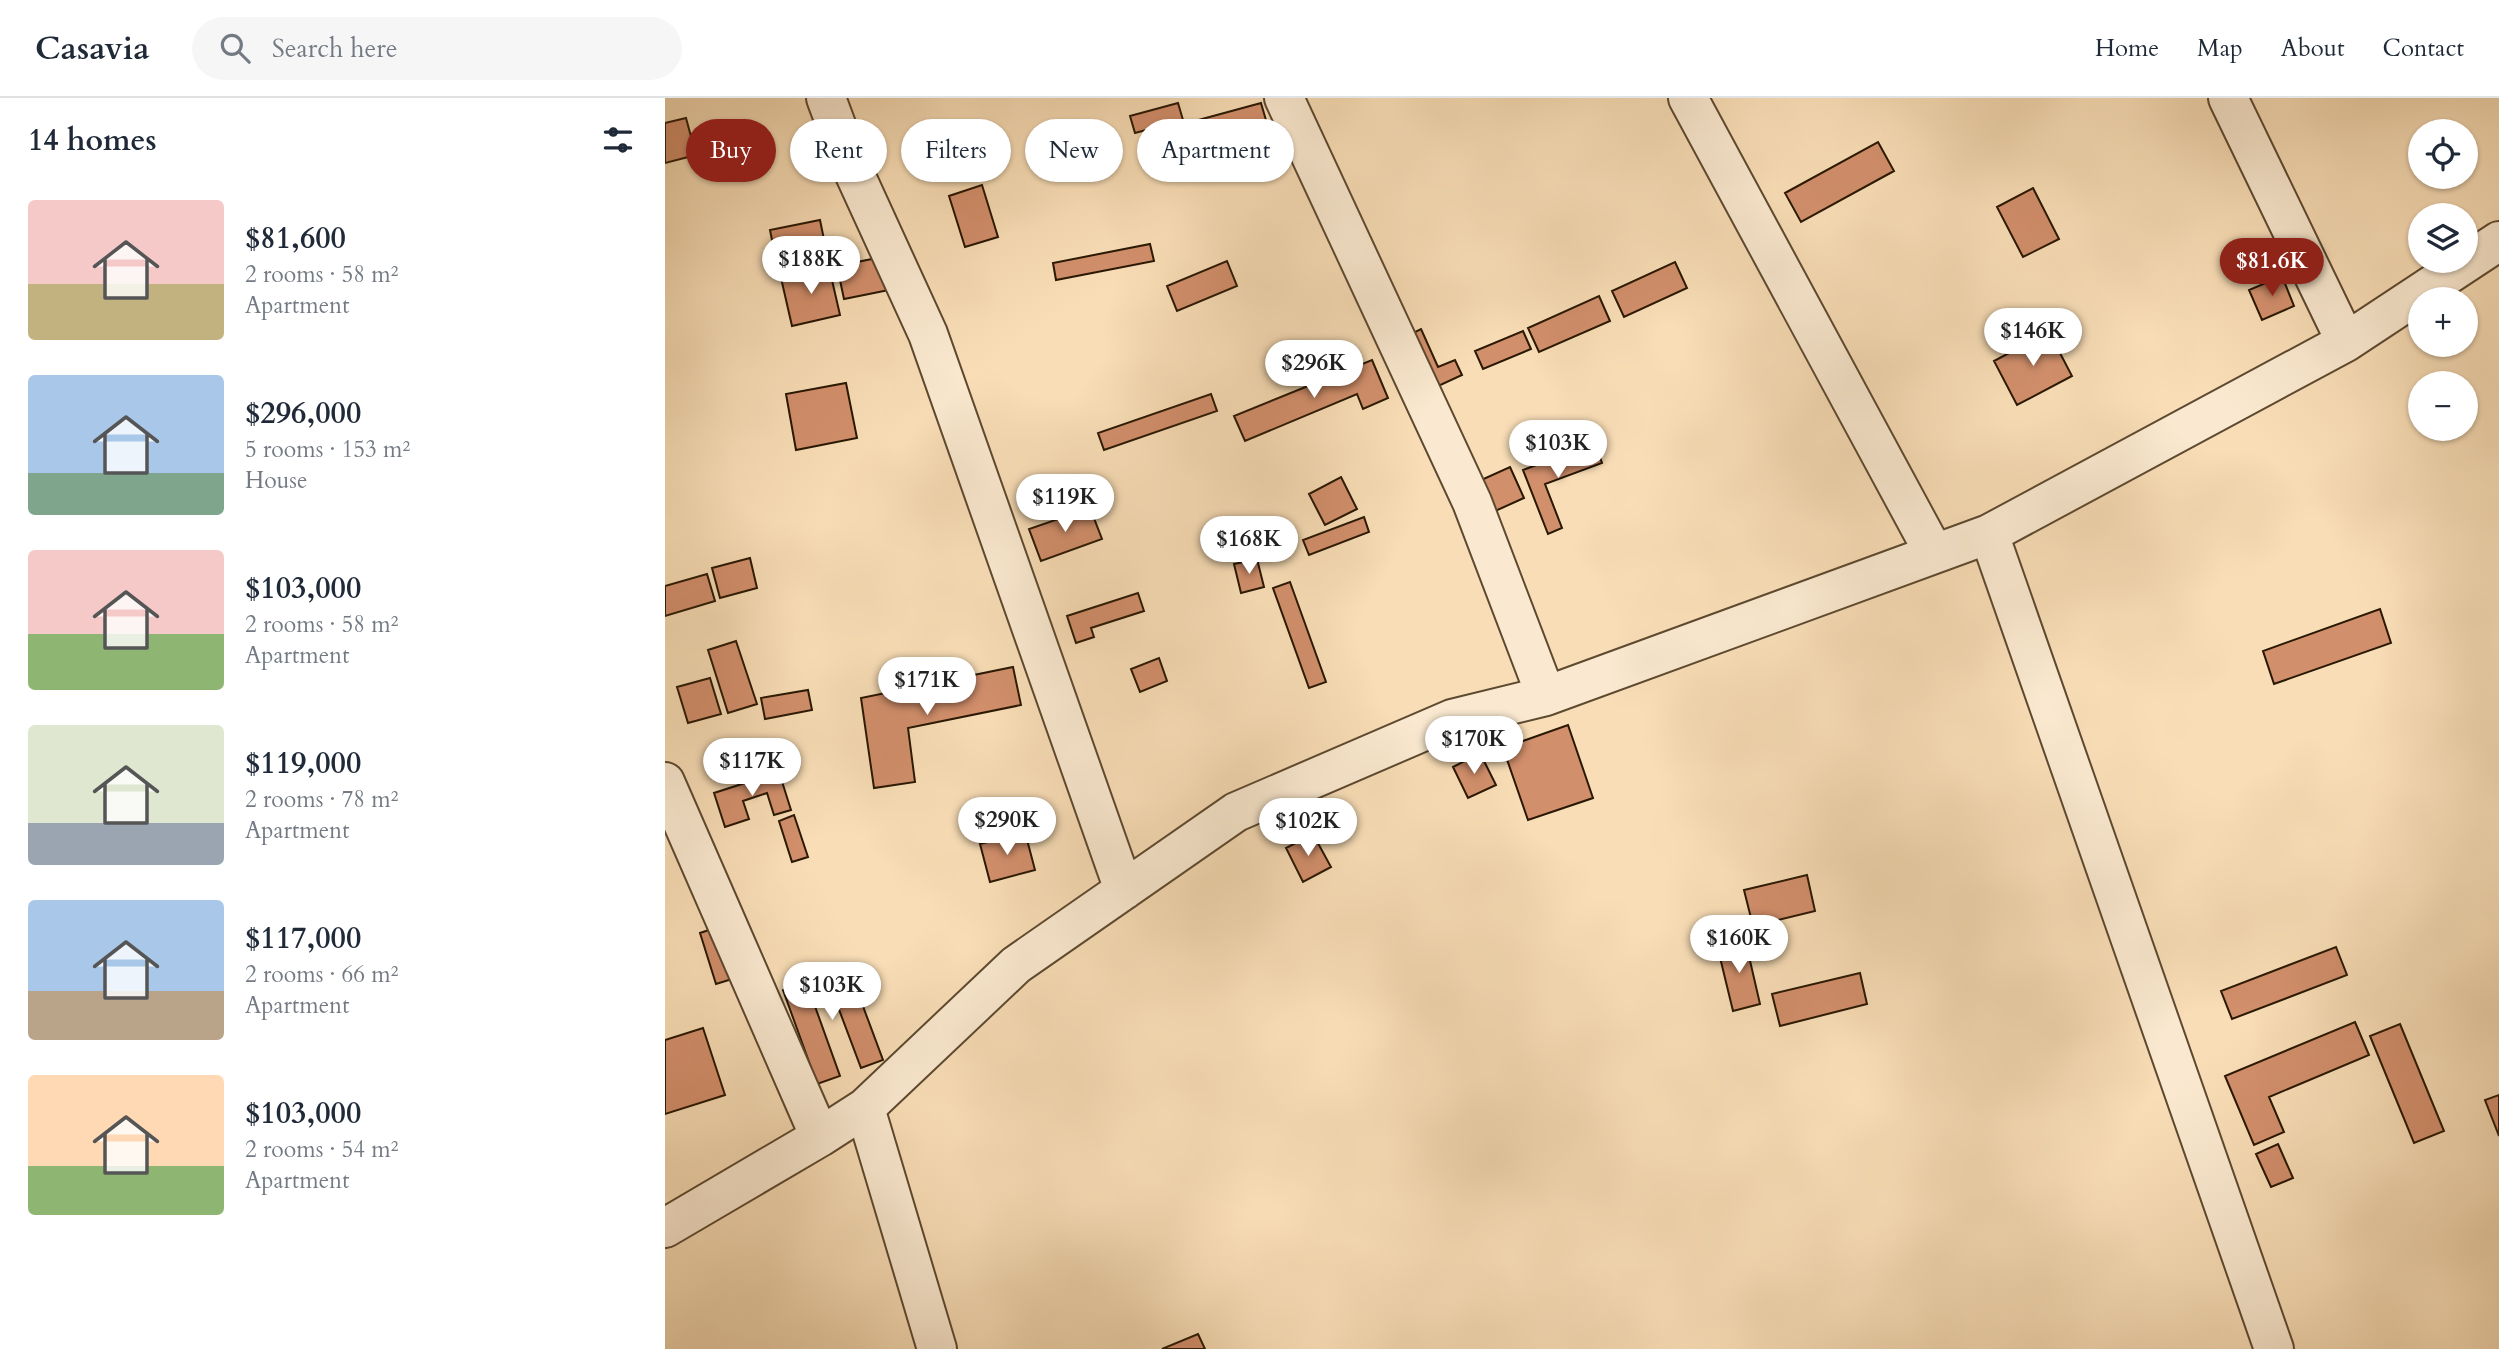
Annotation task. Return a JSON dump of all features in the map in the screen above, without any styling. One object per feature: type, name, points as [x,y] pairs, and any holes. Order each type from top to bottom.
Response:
[{"type":"street","points":[[826,98],[852,167],[928,334],[1124,890]]},
{"type":"street","points":[[1284,98],[1472,502],[1546,696]]},
{"type":"street","points":[[1688,98],[1934,553]]},
{"type":"street","points":[[2228,98],[2346,342]]},
{"type":"street","points":[[665,1228],[865,1108],[1016,965],[1236,812],[1452,719],[1546,696],[1989,534],[2346,342],[2499,241]]},
{"type":"street","points":[[1989,534],[2274,1349]]},
{"type":"street","points":[[665,782],[820,1137]]},
{"type":"street","points":[[865,1108],[937,1349]]},
{"type":"building","points":[[1178,103],[1183,119],[1137,119],[1135,133],[1130,116]]},
{"type":"building","points":[[1261,103],[1266,119],[1202,119]]},
{"type":"building","points":[[686,118],[686,158],[665,163],[665,123]]},
{"type":"building","points":[[1878,142],[1894,171],[1801,222],[1785,193]]},
{"type":"building","points":[[982,185],[998,237],[965,247],[949,196]]},
{"type":"building","points":[[2033,188],[2059,239],[2023,257],[1997,207]]},
{"type":"building","points":[[820,220],[828,259],[778,270],[770,230]]},
{"type":"building","points":[[1150,244],[1154,261],[1056,280],[1053,263]]},
{"type":"building","points":[[882,257],[889,290],[844,299],[837,266]]},
{"type":"building","points":[[1227,261],[1237,286],[1177,311],[1167,286]]},
{"type":"building","points":[[1675,262],[1687,288],[1624,317],[1612,291]]},
{"type":"building","points":[[829,267],[840,315],[792,326],[781,278]]},
{"type":"building","points":[[2282,276],[2294,306],[2262,320],[2249,290]]},
{"type":"building","points":[[1599,296],[1610,321],[1539,352],[1528,328]]},
{"type":"building","points":[[1421,329],[1438,367],[1455,360],[1462,375],[1434,388],[1409,335]]},
{"type":"building","points":[[1523,331],[1531,349],[1483,369],[1475,351]]},
{"type":"building","points":[[2049,332],[2072,376],[2017,405],[1994,361]]},
{"type":"building","points":[[1372,360],[1388,398],[1363,409],[1357,394],[1245,441],[1234,416]]},
{"type":"building","points":[[846,383],[857,438],[796,450],[786,394]]},
{"type":"building","points":[[1211,394],[1217,411],[1104,450],[1098,433]]},
{"type":"building","points":[[1595,443],[1602,463],[1545,484],[1562,528],[1548,534],[1523,470]]},
{"type":"building","points":[[1510,467],[1524,498],[1493,512],[1479,481]]},
{"type":"building","points":[[1341,477],[1357,509],[1325,525],[1309,494]]},
{"type":"building","points":[[1090,508],[1102,539],[1041,561],[1029,529]]},
{"type":"building","points":[[1364,517],[1369,532],[1309,555],[1303,540]]},
{"type":"building","points":[[750,558],[757,588],[720,598],[712,568]]},
{"type":"building","points":[[1257,559],[1264,587],[1241,593],[1234,564]]},
{"type":"building","points":[[707,574],[715,601],[665,616],[665,586]]},
{"type":"building","points":[[1290,582],[1326,682],[1309,688],[1273,588]]},
{"type":"building","points":[[1138,593],[1144,611],[1091,628],[1094,637],[1076,643],[1067,616]]},
{"type":"building","points":[[2380,609],[2391,643],[2274,684],[2263,651]]},
{"type":"building","points":[[736,641],[757,704],[728,713],[708,650]]},
{"type":"building","points":[[1159,658],[1167,681],[1140,692],[1131,669]]},
{"type":"building","points":[[1013,667],[1021,705],[908,728],[915,782],[874,788],[861,698]]},
{"type":"building","points":[[710,678],[721,714],[688,723],[677,687]]},
{"type":"building","points":[[808,690],[812,710],[765,719],[761,698]]},
{"type":"building","points":[[1568,725],[1593,798],[1528,820],[1503,748]]},
{"type":"building","points":[[1480,753],[1496,785],[1468,798],[1453,767]]},
{"type":"building","points":[[779,772],[791,810],[774,815],[767,793],[743,801],[749,819],[725,827],[714,793]]},
{"type":"building","points":[[794,815],[808,857],[792,862],[779,821]]},
{"type":"building","points":[[1025,832],[1035,870],[990,882],[980,844]]},
{"type":"building","points":[[1313,834],[1331,867],[1303,882],[1286,848]]},
{"type":"building","points":[[1807,875],[1815,911],[1753,926],[1744,890]]},
{"type":"building","points":[[715,928],[732,979],[716,984],[700,933]]},
{"type":"building","points":[[1745,939],[1760,1004],[1733,1011],[1717,945]]},
{"type":"building","points":[[2336,947],[2347,975],[2232,1019],[2221,991]]},
{"type":"building","points":[[848,966],[883,1060],[861,1068],[832,991],[812,998],[840,1076],[817,1084],[783,990]]},
{"type":"building","points":[[1860,973],[1867,1004],[1780,1026],[1772,994]]},
{"type":"building","points":[[2355,1022],[2369,1055],[2269,1097],[2284,1132],[2254,1145],[2225,1076]]},
{"type":"building","points":[[2400,1024],[2444,1131],[2414,1143],[2370,1036]]},
{"type":"building","points":[[703,1028],[725,1095],[665,1114],[665,1040]]},
{"type":"building","points":[[2499,1095],[2499,1136],[2485,1100]]},
{"type":"building","points":[[2278,1144],[2293,1178],[2271,1187],[2256,1154]]},
{"type":"building","points":[[1198,1334],[1205,1349],[1162,1349]]}]
